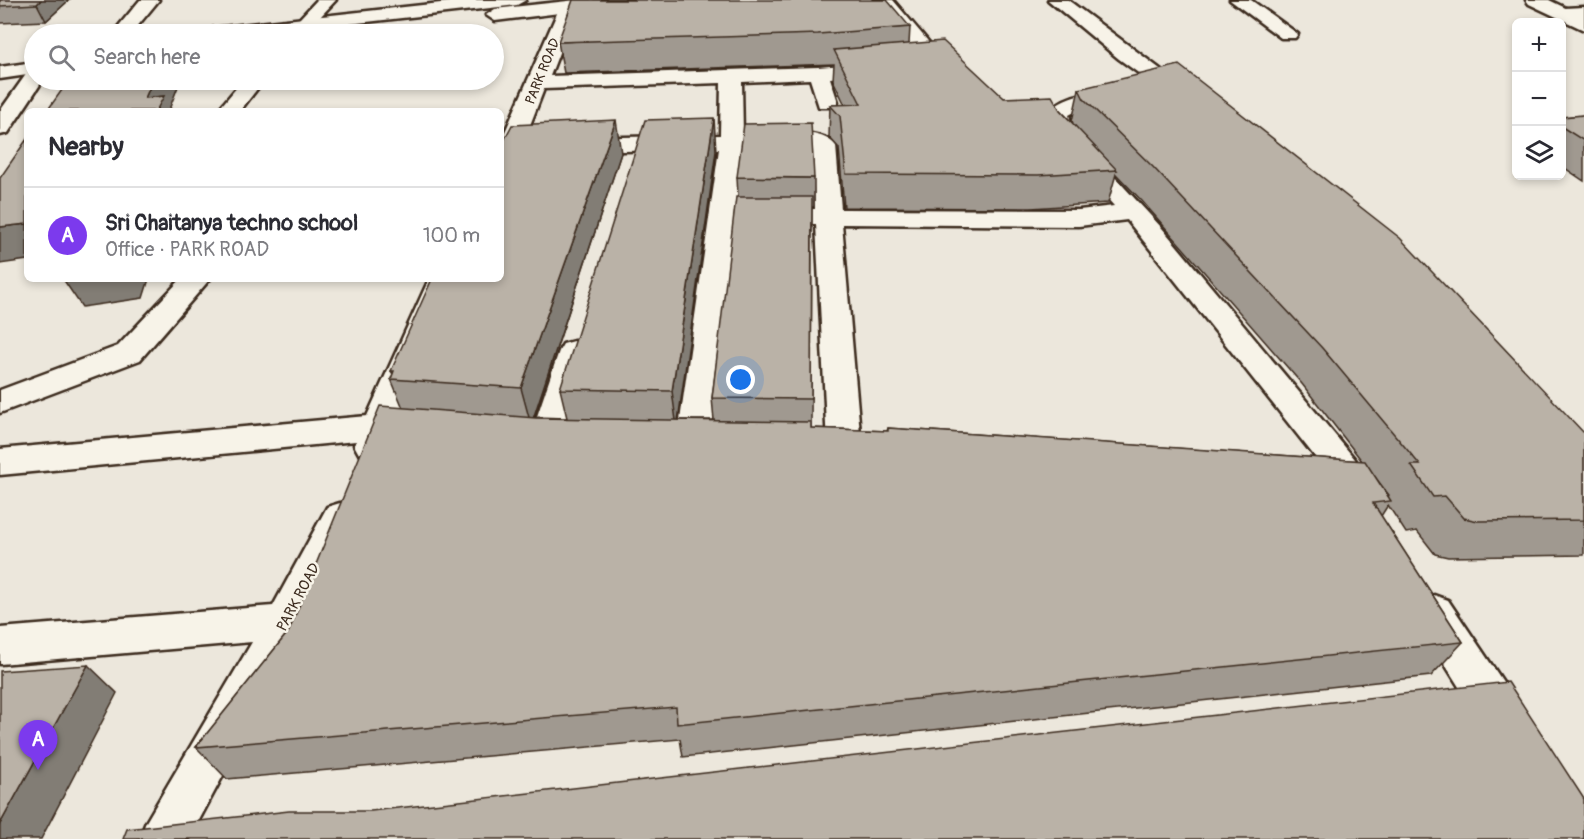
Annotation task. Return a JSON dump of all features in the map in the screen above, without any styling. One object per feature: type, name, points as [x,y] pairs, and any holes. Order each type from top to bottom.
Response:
[{"type":"street","points":[[130,24],[150,0]]},
{"type":"street","points":[[304,24],[327,0]]},
{"type":"street","points":[[337,24],[517,0]]},
{"type":"street","points":[[410,24],[624,0]]},
{"type":"street","points":[[537,82],[819,73],[937,64],[883,0]]},
{"type":"street","points":[[1057,0],[1126,55],[1173,86],[1209,116]]},
{"type":"street","points":[[1239,0],[1288,34]]},
{"type":"street","points":[[1535,0],[1584,24]]},
{"type":"street","name":"PARK ROAD","points":[[504,167],[534,146],[537,82],[568,6]]},
{"type":"street","points":[[1565,15],[1584,13]]},
{"type":"street","points":[[0,59],[24,56]]},
{"type":"street","points":[[0,73],[24,69]]},
{"type":"street","points":[[819,73],[827,102]]},
{"type":"street","points":[[728,442],[678,442],[723,216],[732,142],[731,76]]},
{"type":"street","points":[[1173,86],[1080,102],[1059,111],[1056,116],[1063,135],[1153,234],[1343,468],[1380,526]]},
{"type":"street","points":[[0,128],[25,90]]},
{"type":"street","points":[[231,108],[246,90]]},
{"type":"street","points":[[534,146],[635,154],[732,142],[812,140],[821,143],[825,148],[844,445]]},
{"type":"street","points":[[723,216],[1079,218],[1132,212]]},
{"type":"street","points":[[0,402],[129,353],[193,282]]},
{"type":"street","name":"PARK ROAD","points":[[164,836],[285,622],[336,525],[443,282]]},
{"type":"street","points":[[512,438],[562,441],[581,326]]},
{"type":"street","points":[[0,462],[378,428],[445,433]]},
{"type":"street","points":[[809,444],[880,447]]},
{"type":"street","points":[[1307,466],[1343,468]]},
{"type":"street","points":[[1416,585],[1484,692],[1524,748]]},
{"type":"street","points":[[0,646],[285,622]]},
{"type":"street","points":[[1436,697],[1484,692]]},
{"type":"street","points":[[164,836],[211,830]]},
{"type":"building","points":[[0,0],[41,0],[37,4],[0,6]]},
{"type":"building","points":[[573,0],[887,0],[910,27],[818,34],[558,42]]},
{"type":"building","points":[[943,41],[1004,98],[1052,96],[1060,110],[1117,170],[1038,175],[846,174],[840,116],[830,105],[861,104],[834,50]]},
{"type":"building","points":[[1179,65],[1400,238],[1584,433],[1584,520],[1478,521],[1464,518],[1445,496],[1433,497],[1411,465],[1420,465],[1322,348],[1153,167],[1084,99],[1079,89]]},
{"type":"building","points":[[62,90],[149,90],[145,98],[164,96],[158,108],[49,108]]},
{"type":"building","points":[[1584,115],[1584,141],[1566,130],[1566,117]]},
{"type":"building","points":[[714,118],[672,391],[560,389],[645,120]]},
{"type":"building","points":[[616,120],[521,388],[391,379],[394,371],[391,371],[431,282],[504,282],[504,140],[512,125]]},
{"type":"building","points":[[811,123],[814,178],[737,177],[744,124]]},
{"type":"building","points":[[24,143],[24,224],[0,227],[0,178]]},
{"type":"building","points":[[736,197],[812,197],[811,399],[712,398]]},
{"type":"building","points":[[380,406],[536,418],[811,422],[811,428],[888,431],[888,428],[1365,461],[1391,501],[1373,503],[1463,642],[677,724],[676,707],[196,747],[289,631]]},
{"type":"building","points":[[88,665],[0,824],[0,671]]},
{"type":"building","points":[[1508,682],[1584,799],[1584,839],[123,839],[127,829],[289,811],[371,811]]},
{"type":"place","name":"Sri Chaitanya techno school","points":[[38,770]]}]
